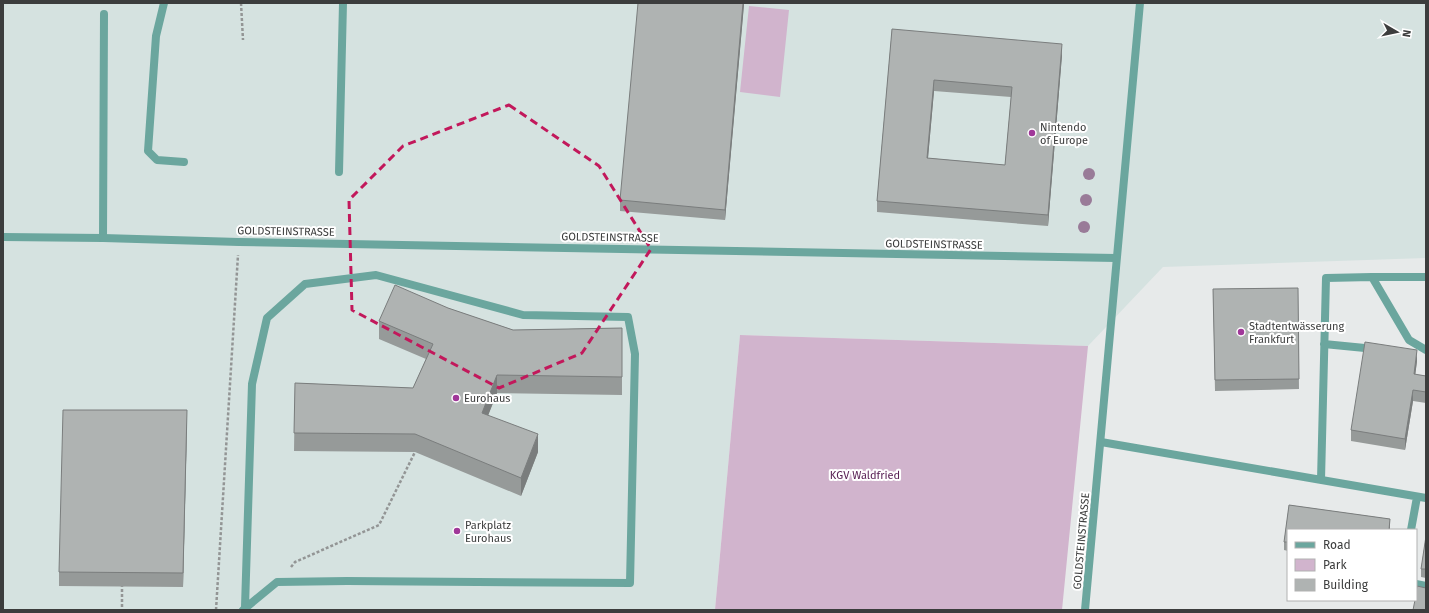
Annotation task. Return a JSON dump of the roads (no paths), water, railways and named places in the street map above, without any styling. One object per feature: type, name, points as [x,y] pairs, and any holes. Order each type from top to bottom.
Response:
[{"type":"street","points":[[164,3],[156,36],[148,151],[157,160],[184,162]]},
{"type":"street","points":[[339,172],[343,3]]},
{"type":"street","name":"GOLDSTEINSTRASSE","points":[[1085,610],[1140,3]]},
{"type":"street","points":[[103,238],[104,14]]},
{"type":"street","name":"GOLDSTEINSTRASSE","points":[[3,237],[1116,258]]},
{"type":"street","points":[[376,275],[523,316],[628,317],[635,354],[630,584],[347,581],[277,582],[244,608],[252,384],[267,318],[305,284],[376,275]]},
{"type":"street","points":[[1321,480],[1326,278],[1426,276]]},
{"type":"street","points":[[1372,277],[1409,340],[1426,350]]},
{"type":"street","points":[[1324,344],[1387,350]]},
{"type":"street","points":[[1410,352],[1426,353]]},
{"type":"street","points":[[1101,442],[1426,498]]},
{"type":"street","points":[[1411,529],[1417,497]]},
{"type":"place","name":"Nintendo of Europe","points":[[1032,133]]},
{"type":"place","name":"Stadtentwässerung Frankfurt","points":[[1241,332]]},
{"type":"place","name":"Eurohaus","points":[[456,398]]},
{"type":"place","name":"Parkplatz Eurohaus","points":[[457,531]]},
{"type":"park label","name":"KGV Waldfried","points":[[865,475]]}]
